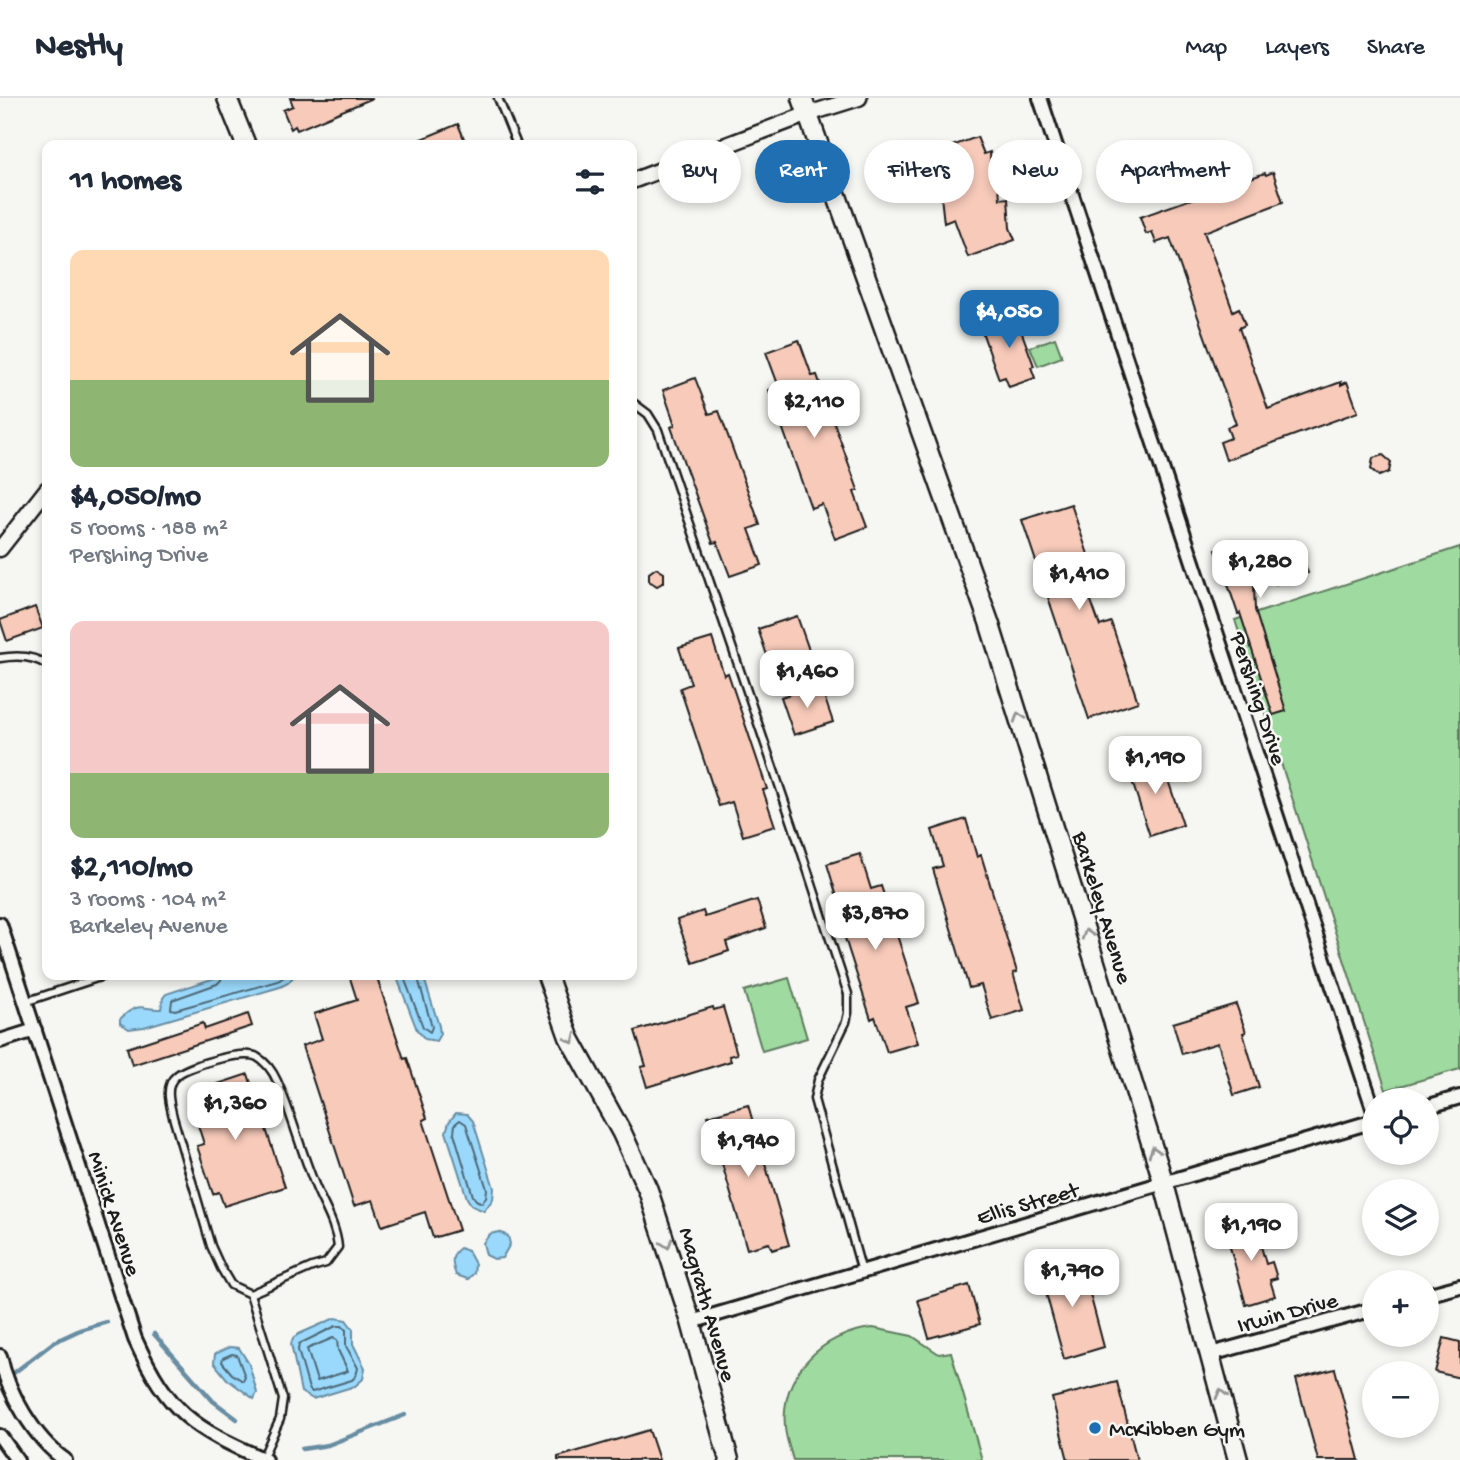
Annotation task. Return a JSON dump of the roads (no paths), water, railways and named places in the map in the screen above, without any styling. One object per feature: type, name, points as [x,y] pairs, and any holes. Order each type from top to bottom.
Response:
[{"type":"main road","points":[[226,98],[244,140]]},
{"type":"main road","name":"Barkeley Avenue","points":[[805,106],[989,622],[1164,1184],[1238,1460]]},
{"type":"main road","name":"Magrath Avenue","points":[[549,980],[569,1037],[622,1133],[648,1190],[691,1322],[729,1460]]},
{"type":"street","points":[[637,179],[805,106],[859,98]]},
{"type":"street","name":"Pershing Drive","points":[[1040,98],[1366,1088]]},
{"type":"street","points":[[0,549],[42,495]]},
{"type":"street","name":"Minick Avenue","points":[[0,924],[135,1339],[145,1362],[159,1386],[184,1417],[214,1437],[263,1460]]},
{"type":"street","points":[[0,1041],[35,1031]]},
{"type":"street","points":[[1439,1103],[1460,1097]]},
{"type":"street","name":"Ellis Street","points":[[691,1322],[1362,1125]]},
{"type":"street","points":[[1439,1292],[1460,1286]]},
{"type":"street","name":"Irwin Drive","points":[[1211,1354],[1362,1312]]},
{"type":"street","points":[[0,1356],[9,1387],[22,1411],[65,1460]]},
{"type":"street","points":[[0,1436],[17,1460]]},
{"type":"lane","points":[[499,98],[515,140]]},
{"type":"lane","points":[[637,406],[648,414],[658,430],[848,994],[849,1013],[818,1080],[814,1099],[862,1272]]},
{"type":"lane","points":[[0,658],[13,656],[42,662]]},
{"type":"lane","points":[[25,1002],[91,980]]},
{"type":"lane","points":[[250,1294],[326,1263],[338,1247],[332,1221],[318,1192],[277,1081],[262,1061],[254,1055],[244,1053],[176,1075],[168,1095],[211,1246],[231,1285],[250,1294],[282,1399],[280,1419],[263,1460]]},
{"type":"water","points":[[209,980],[291,980],[280,987],[144,1027],[129,1029],[120,1023],[120,1019],[137,1008],[161,1009],[166,994]]},
{"type":"water","points":[[398,980],[425,980],[440,1034],[436,1041],[425,1039],[417,1030]]},
{"type":"water","points":[[456,1113],[467,1114],[473,1121],[494,1188],[493,1199],[484,1211],[472,1206],[467,1198],[446,1132]]},
{"type":"water","points":[[499,1232],[508,1236],[510,1244],[502,1258],[494,1259],[486,1255],[483,1243],[490,1234]]},
{"type":"water","points":[[460,1248],[468,1251],[475,1264],[474,1273],[468,1279],[456,1275],[454,1268],[453,1257]]},
{"type":"water","points":[[335,1318],[346,1320],[353,1329],[353,1344],[365,1368],[363,1379],[355,1386],[313,1399],[301,1392],[291,1344],[293,1338],[299,1334]]},
{"type":"water","points":[[230,1347],[239,1348],[249,1364],[257,1393],[254,1399],[227,1379],[214,1363],[215,1354]]},
{"type":"waterway","points":[[15,1372],[54,1342],[107,1322]]},
{"type":"waterway","points":[[154,1334],[213,1401],[237,1419]]},
{"type":"waterway","points":[[302,1449],[328,1445],[405,1415]]},
{"type":"place","name":"McKibben Gym","points":[[1095,1428]]}]
